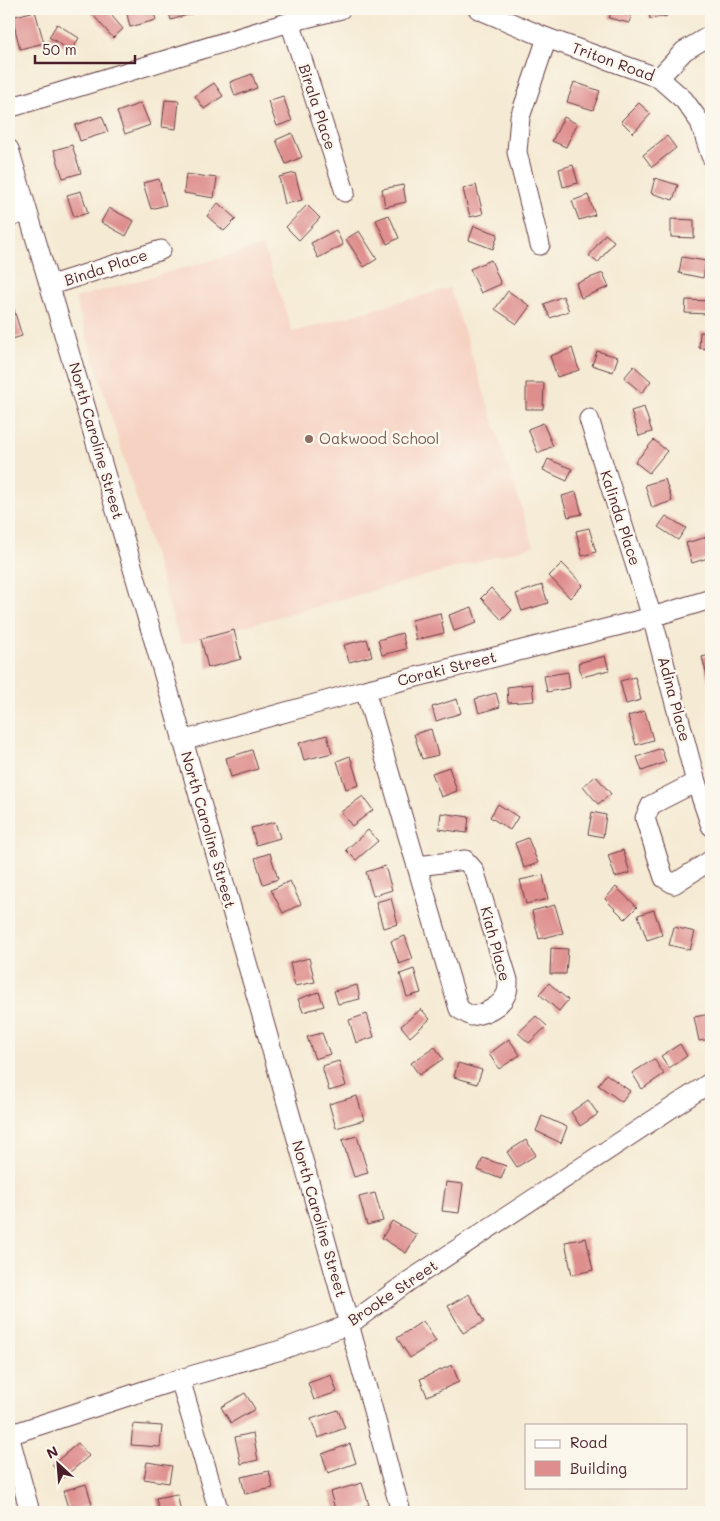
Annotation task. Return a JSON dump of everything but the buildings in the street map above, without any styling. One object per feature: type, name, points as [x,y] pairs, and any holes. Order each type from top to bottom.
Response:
[{"type":"street","points":[[9,108],[290,22],[341,9]]},
{"type":"street","name":"Triton Road","points":[[478,9],[547,38],[659,78],[684,100],[700,122],[711,156]]},
{"type":"street","name":"Birala Place","points":[[290,22],[345,192]]},
{"type":"street","points":[[659,78],[684,51],[711,35]]},
{"type":"street","points":[[540,245],[517,152],[520,117],[547,38]]},
{"type":"street","name":"North Caroline Street","points":[[9,149],[51,286],[350,1324],[401,1512]]},
{"type":"street","points":[[9,217],[28,212]]},
{"type":"street","name":"Binda Place","points":[[51,286],[161,250]]},
{"type":"street","name":"Kalinda Place","points":[[589,419],[652,617]]},
{"type":"street","name":"Coraki Street","points":[[182,741],[365,690],[652,617],[711,600]]},
{"type":"street","name":"Adina Place","points":[[652,617],[696,782],[711,826]]},
{"type":"street","name":"Kiah Place","points":[[365,690],[459,1008],[471,1016],[484,1014],[499,1003],[507,992],[508,980],[474,870],[465,860],[418,866]]},
{"type":"street","points":[[696,782],[651,805],[645,818],[664,878],[674,884],[711,860]]},
{"type":"street","name":"Brooke Street","points":[[9,1435],[180,1379],[281,1350],[350,1324],[409,1281],[711,1082]]},
{"type":"street","points":[[180,1379],[219,1512]]},
{"type":"street","points":[[9,1435],[30,1512]]},
{"type":"shaded area","name":"Oakwood School","points":[[263,246],[293,332],[450,288],[534,546],[181,644],[75,298]]},
{"type":"place","name":"Oakwood School","points":[[309,439]]}]
